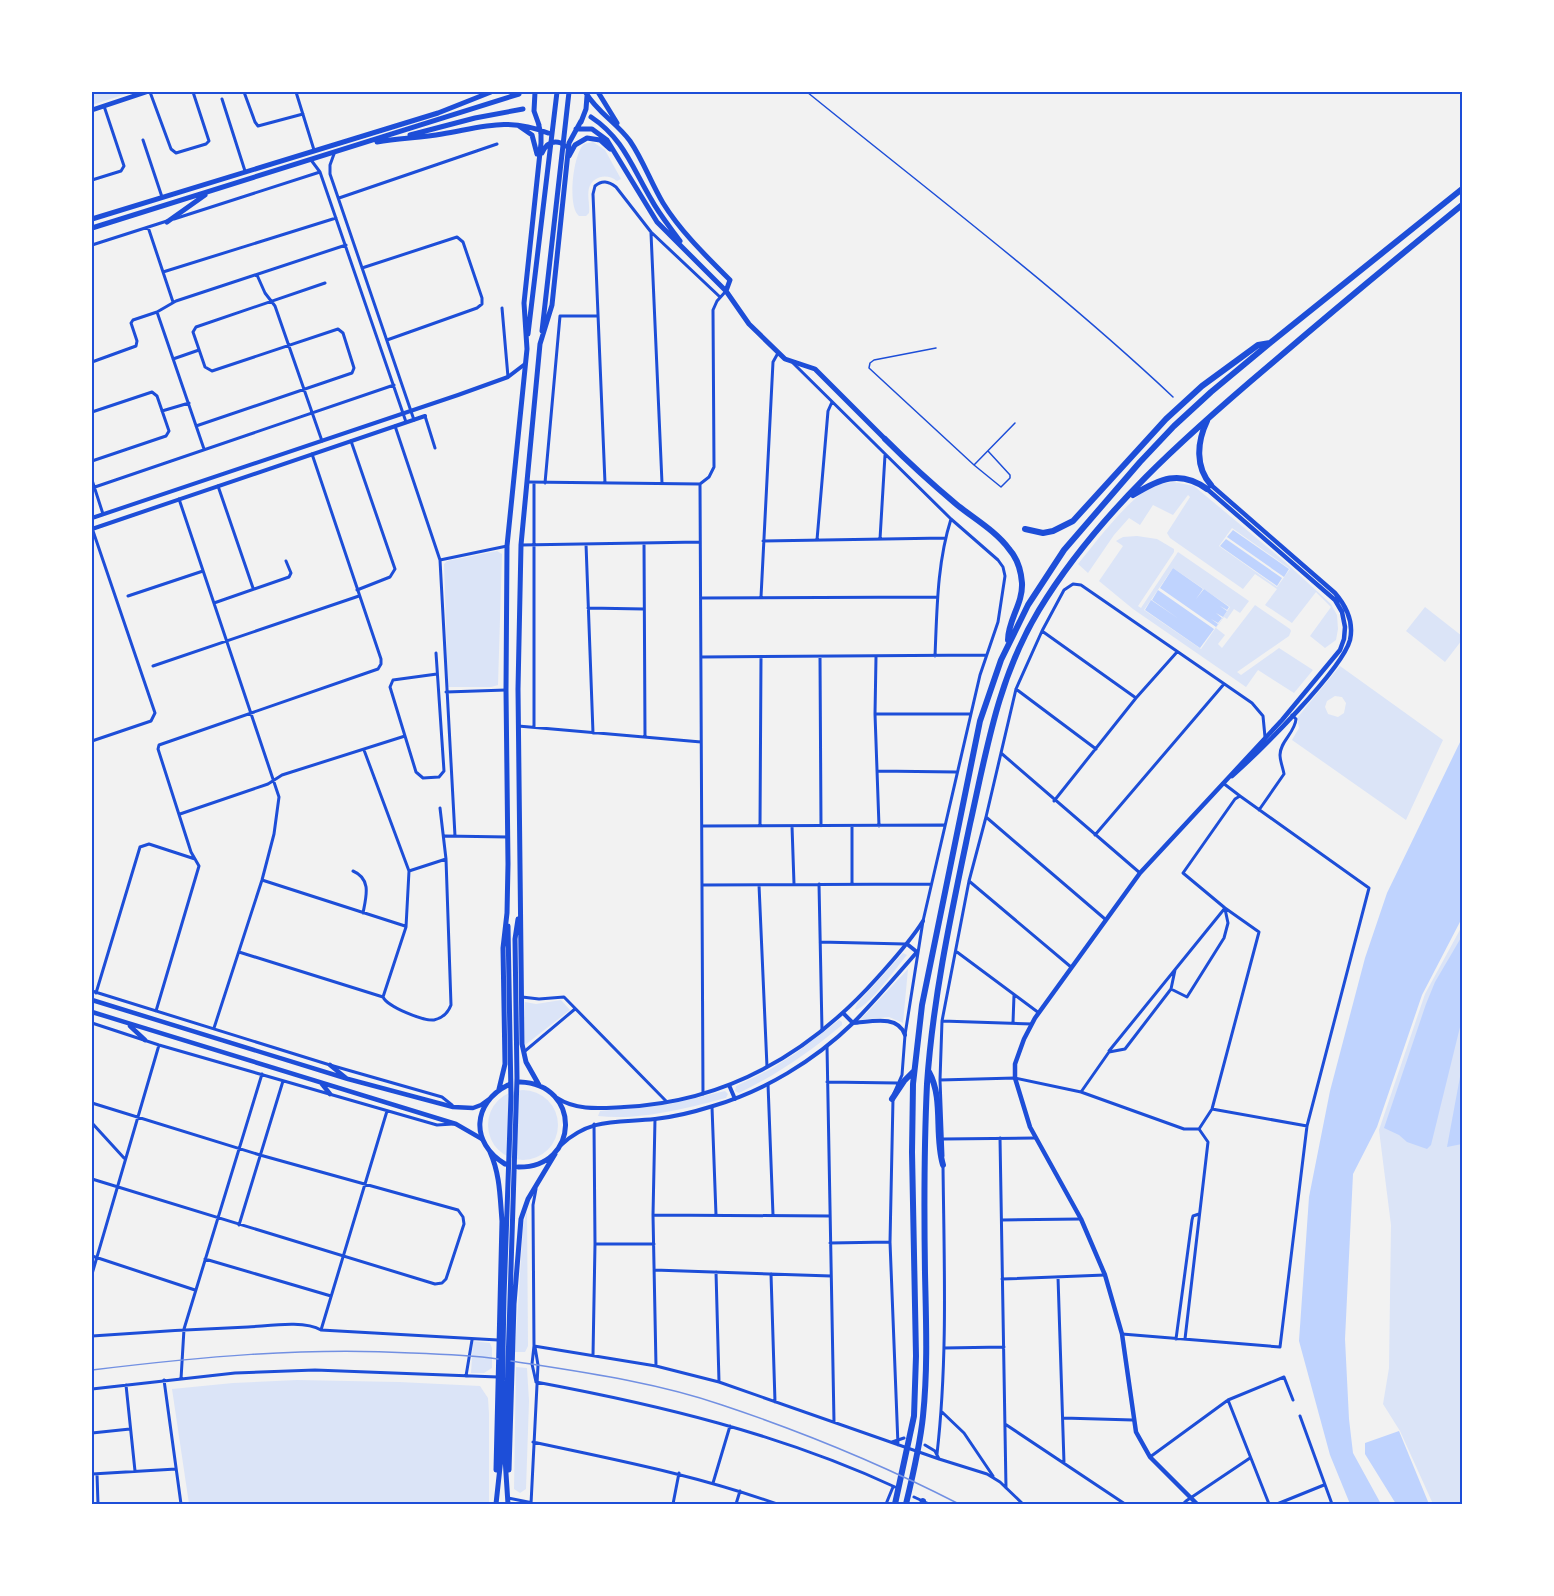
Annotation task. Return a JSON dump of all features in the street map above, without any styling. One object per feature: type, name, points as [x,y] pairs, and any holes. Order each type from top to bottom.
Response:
[{"type":"highway","points":[[895,1504],[914,1416],[916,1356],[912,1152],[915,1070],[922,1005],[980,722],[1008,643],[1028,605],[1064,550],[1140,462],[1211,392],[1462,189]]},
{"type":"highway","points":[[906,1504],[916,1465],[923,1416],[927,1355],[924,1151],[933,1012],[991,728],[1009,672],[1036,614],[1056,583],[1074,558],[1125,500],[1212,414],[1462,205]]},
{"type":"highway","points":[[1026,530],[1043,533],[1053,531],[1072,521],[1166,419],[1202,386],[1258,345],[1270,344]]},
{"type":"highway","points":[[1209,487],[1202,473],[1199,451],[1203,431],[1212,414]]},
{"type":"highway","points":[[885,439],[927,480],[1002,540],[1014,555],[1021,573],[1022,593],[1009,630],[1008,643]]},
{"type":"highway","points":[[1125,500],[1152,484],[1167,479],[1189,479],[1209,487]]},
{"type":"highway","points":[[892,1099],[915,1070]]},
{"type":"highway","points":[[928,1071],[936,1093],[937,1138],[943,1165]]},
{"type":"main road","points":[[92,110],[148,92]]},
{"type":"main road","points":[[454,107],[480,92]]},
{"type":"main road","points":[[92,219],[454,107],[491,92]]},
{"type":"main road","points":[[527,349],[524,303],[541,138],[533,107],[535,92]]},
{"type":"main road","points":[[499,1089],[504,1064],[502,958],[507,913],[507,546],[531,303],[557,92]]},
{"type":"main road","points":[[538,1085],[530,1072],[523,1052],[519,914],[518,726],[521,545],[544,304],[569,92]]},
{"type":"main road","points":[[540,344],[552,305],[571,137],[587,105],[586,92]]},
{"type":"main road","points":[[586,92],[597,108],[620,129]]},
{"type":"main road","points":[[598,92],[637,153],[670,213],[687,235],[730,280],[726,291]]},
{"type":"main road","points":[[92,228],[519,94]]},
{"type":"main road","points":[[396,139],[475,118],[523,109]]},
{"type":"main road","points":[[591,117],[607,128],[618,141],[654,204],[687,253]]},
{"type":"main road","points":[[538,122],[548,133]]},
{"type":"main road","points":[[358,145],[512,124],[530,126],[560,136],[576,129],[588,128],[596,131],[611,145],[657,222],[726,291],[749,324],[778,353],[793,363],[804,364],[815,369],[885,439]]},
{"type":"main road","points":[[512,124],[532,135],[538,160]]},
{"type":"main road","points":[[567,159],[575,145],[587,138],[600,140],[617,157]]},
{"type":"main road","points":[[538,160],[544,148],[552,142],[564,145],[567,159]]},
{"type":"main road","points":[[167,222],[214,190]]},
{"type":"main road","points":[[1197,1504],[1150,1457],[1136,1432],[1122,1334],[1105,1275],[1081,1220],[1035,1138],[1015,1078],[1018,1052],[1032,1024],[1140,873],[1265,737],[1292,715],[1335,667],[1346,650],[1351,629],[1349,615],[1335,593],[1209,487]]},
{"type":"main road","points":[[1209,487],[1331,596],[1343,615],[1345,633],[1340,650],[1284,721],[1244,765],[1223,783]]},
{"type":"main road","points":[[496,1504],[503,1458],[517,1078],[512,954],[507,913]]},
{"type":"main road","points":[[512,954],[519,914]]},
{"type":"main road","points":[[92,1000],[348,1079],[453,1107],[480,1106],[499,1089],[508,1085]]},
{"type":"main road","points":[[100,1014],[100,1009],[104,1005]]},
{"type":"main road","points":[[92,1012],[456,1124],[482,1139]]},
{"type":"main road","points":[[182,1028],[184,1020]]},
{"type":"main road","points":[[129,1024],[145,1040]]},
{"type":"main road","points":[[330,1065],[348,1079]]},
{"type":"main road","points":[[508,1501],[513,1327],[521,1219],[528,1199],[561,1145],[566,1121],[563,1108],[556,1097],[538,1085],[520,1082]]},
{"type":"main road","points":[[322,1084],[330,1094]]},
{"type":"main road","points":[[488,1100],[481,1114],[480,1123],[482,1139],[496,1168],[502,1221],[496,1504]]},
{"type":"main road","points":[[490,1152],[505,1164]]},
{"type":"main road","points":[[518,1167],[538,1165],[555,1154]]},
{"type":"main road","points":[[503,1458],[508,1501]]},
{"type":"street","points":[[148,92],[171,149],[176,153],[206,144],[208,141],[193,92]]},
{"type":"street","points":[[244,92],[258,126],[303,114]]},
{"type":"street","points":[[296,92],[314,150]]},
{"type":"street","points":[[222,99],[245,171]]},
{"type":"street","points":[[92,180],[121,171],[124,166],[104,106]]},
{"type":"street","points":[[143,140],[162,197]]},
{"type":"street","points":[[339,198],[496,144]]},
{"type":"street","points":[[335,152],[330,169],[414,420]]},
{"type":"street","points":[[311,160],[320,172],[335,212],[406,422]]},
{"type":"street","points":[[92,245],[320,172]]},
{"type":"street","points":[[605,483],[593,194],[595,186],[610,182],[651,232],[720,297]]},
{"type":"street","points":[[335,212],[343,210]]},
{"type":"street","points":[[163,272],[337,218]]},
{"type":"street","points":[[148,227],[173,302]]},
{"type":"street","points":[[651,232],[662,483]]},
{"type":"street","points":[[363,268],[457,237],[463,242],[482,298],[482,304],[477,308],[387,340]]},
{"type":"street","points":[[92,362],[136,346],[137,341],[131,321],[157,312],[173,302],[346,245]]},
{"type":"street","points":[[257,275],[265,293],[275,306],[322,441]]},
{"type":"street","points":[[196,426],[354,372],[343,333],[336,329],[212,372],[206,369],[193,332],[195,327],[325,283]]},
{"type":"street","points":[[526,482],[700,484],[709,477],[714,467],[713,310],[726,291]]},
{"type":"street","points":[[502,308],[508,377]]},
{"type":"street","points":[[157,312],[204,449]]},
{"type":"street","points":[[545,483],[560,317],[561,315],[598,316]]},
{"type":"street","points":[[173,359],[199,350]]},
{"type":"street","points":[[760,597],[773,362],[778,353]]},
{"type":"street","points":[[793,363],[951,519],[998,560],[1005,572],[998,622],[986,656],[956,772],[923,921],[905,1035],[902,1075],[892,1099],[890,1242],[898,1445]]},
{"type":"street","points":[[92,518],[508,377],[525,364]]},
{"type":"street","points":[[93,487],[394,385]]},
{"type":"street","points":[[92,412],[150,392],[156,394],[169,431],[166,436],[92,461]]},
{"type":"street","points":[[817,540],[828,411],[832,402]]},
{"type":"street","points":[[162,411],[189,404]]},
{"type":"street","points":[[92,741],[151,721],[155,713],[92,529],[425,416],[435,448]]},
{"type":"street","points":[[395,426],[440,560],[455,836]]},
{"type":"street","points":[[351,441],[395,569],[392,576],[357,590]]},
{"type":"street","points":[[156,1011],[199,866],[191,852],[158,750],[160,744],[378,669],[381,664],[312,454]]},
{"type":"street","points":[[880,539],[885,455]]},
{"type":"street","points":[[236,470],[239,479]]},
{"type":"street","points":[[92,480],[103,514]]},
{"type":"street","points":[[534,483],[534,727]]},
{"type":"street","points":[[700,484],[703,1094]]},
{"type":"street","points":[[218,486],[253,588]]},
{"type":"street","points":[[179,499],[279,796],[278,815],[261,880],[214,1028]]},
{"type":"street","points":[[935,656],[937,597],[945,538],[951,519]]},
{"type":"street","points":[[763,541],[945,538]]},
{"type":"street","points":[[521,545],[700,542]]},
{"type":"street","points":[[644,543],[645,737]]},
{"type":"street","points":[[586,544],[593,733]]},
{"type":"street","points":[[440,560],[507,546]]},
{"type":"street","points":[[214,603],[291,575],[286,561]]},
{"type":"street","points":[[128,596],[203,571]]},
{"type":"street","points":[[937,1454],[942,1412],[944,1348],[943,1139],[940,1080],[942,1021],[969,881],[1016,689],[1042,631],[1064,590],[1073,584],[1081,585],[1252,703],[1261,711],[1265,721],[1265,737]]},
{"type":"street","points":[[153,666],[359,596]]},
{"type":"street","points":[[701,598],[937,597]]},
{"type":"street","points":[[588,608],[644,609]]},
{"type":"street","points":[[1042,631],[1136,698]]},
{"type":"street","points":[[1054,801],[1136,698],[1177,652]]},
{"type":"street","points":[[436,653],[442,775],[425,779],[418,776],[390,687],[393,680],[437,674]]},
{"type":"street","points":[[760,826],[761,656]]},
{"type":"street","points":[[820,656],[821,826]]},
{"type":"street","points":[[701,657],[986,656]]},
{"type":"street","points":[[876,657],[875,714],[879,826]]},
{"type":"street","points":[[1095,835],[1224,684]]},
{"type":"street","points":[[1016,689],[1096,749]]},
{"type":"street","points":[[446,692],[506,690]]},
{"type":"street","points":[[875,714],[971,714]]},
{"type":"street","points":[[1258,810],[1284,774],[1280,753],[1283,744],[1295,727],[1296,719],[1292,715]]},
{"type":"street","points":[[518,726],[701,742]]},
{"type":"street","points":[[180,814],[282,776],[405,736]]},
{"type":"street","points":[[364,750],[409,871],[406,927],[383,997]]},
{"type":"street","points":[[1001,753],[1140,873]]},
{"type":"street","points":[[877,771],[956,772]]},
{"type":"street","points":[[1122,1334],[1280,1347],[1307,1126],[1369,888],[1223,783]]},
{"type":"street","points":[[1199,1129],[1212,1109],[1259,932],[1225,908],[1183,873],[1240,796]]},
{"type":"street","points":[[239,952],[383,997],[391,1006],[428,1019],[435,1020],[443,1016],[449,1010],[451,998],[445,836],[440,808]]},
{"type":"street","points":[[986,817],[1105,920]]},
{"type":"street","points":[[702,826],[944,825]]},
{"type":"street","points":[[792,826],[794,884]]},
{"type":"street","points":[[852,826],[852,884]]},
{"type":"street","points":[[445,836],[508,837]]},
{"type":"street","points":[[96,993],[140,847],[149,844],[196,860]]},
{"type":"street","points":[[409,871],[446,859]]},
{"type":"street","points":[[353,871],[364,878],[368,890],[363,913]]},
{"type":"street","points":[[261,880],[406,927]]},
{"type":"street","points":[[969,881],[1071,967]]},
{"type":"street","points":[[819,884],[822,1030]]},
{"type":"street","points":[[702,885],[931,884]]},
{"type":"street","points":[[759,885],[767,1068]]},
{"type":"street","points":[[1081,1092],[1108,1052],[1225,908]]},
{"type":"street","points":[[1171,989],[1187,997],[1224,938],[1228,923],[1225,908]]},
{"type":"street","points":[[556,1097],[575,1106],[586,1107],[634,1106],[667,1102],[703,1094],[767,1068],[843,1013],[907,944],[923,921]]},
{"type":"street","points":[[820,942],[907,944],[917,952]]},
{"type":"street","points":[[561,1145],[574,1134],[594,1124],[654,1119],[712,1107],[768,1084],[827,1046],[853,1023],[917,952]]},
{"type":"street","points":[[957,952],[1039,1013]]},
{"type":"street","points":[[1108,1052],[1125,1049],[1171,989],[1175,969]]},
{"type":"street","points":[[92,991],[330,1065],[442,1097],[453,1107]]},
{"type":"street","points":[[1013,1023],[1014,994]]},
{"type":"street","points":[[522,997],[539,999],[563,997],[667,1102]]},
{"type":"street","points":[[523,1052],[576,1009]]},
{"type":"street","points":[[1142,1010],[1150,1016]]},
{"type":"street","points":[[843,1013],[853,1023],[893,1022],[901,1026],[905,1035]]},
{"type":"street","points":[[942,1021],[1032,1024]]},
{"type":"street","points":[[92,1023],[159,1045],[436,1125],[456,1124]]},
{"type":"street","points":[[92,1274],[124,1158],[159,1045]]},
{"type":"street","points":[[827,1046],[834,1422]]},
{"type":"street","points":[[181,1379],[184,1329],[262,1074]]},
{"type":"street","points":[[940,1080],[1015,1078],[1081,1092],[1184,1129],[1199,1129]]},
{"type":"street","points":[[239,1225],[283,1080]]},
{"type":"street","points":[[827,1082],[897,1083]]},
{"type":"street","points":[[768,1084],[773,1215]]},
{"type":"street","points":[[729,1085],[735,1099]]},
{"type":"street","points":[[92,1102],[240,1149],[458,1210],[464,1216],[464,1224],[446,1279],[442,1283],[435,1284],[92,1179]]},
{"type":"street","points":[[712,1107],[716,1215]]},
{"type":"street","points":[[1212,1109],[1307,1126]]},
{"type":"street","points":[[321,1330],[387,1111]]},
{"type":"street","points":[[654,1119],[656,1366]]},
{"type":"street","points":[[92,1123],[124,1158]]},
{"type":"street","points":[[593,1356],[596,1244],[594,1124]]},
{"type":"street","points":[[1185,1340],[1208,1142],[1199,1129]]},
{"type":"street","points":[[1000,1138],[1006,1488]]},
{"type":"street","points":[[943,1139],[1035,1138]]},
{"type":"street","points":[[531,1504],[536,1382],[532,1364],[534,1346],[533,1204],[539,1179]]},
{"type":"street","points":[[1176,1339],[1192,1220],[1193,1216],[1199,1214]]},
{"type":"street","points":[[654,1215],[830,1216]]},
{"type":"street","points":[[1002,1220],[1081,1220]]},
{"type":"street","points":[[830,1243],[890,1242]]},
{"type":"street","points":[[596,1244],[654,1244]]},
{"type":"street","points":[[92,1256],[195,1290]]},
{"type":"street","points":[[205,1258],[331,1296]]},
{"type":"street","points":[[654,1270],[831,1276]]},
{"type":"street","points":[[716,1272],[719,1382]]},
{"type":"street","points":[[771,1274],[775,1402]]},
{"type":"street","points":[[1002,1279],[1105,1275]]},
{"type":"street","points":[[1058,1277],[1064,1463]]},
{"type":"street","points":[[92,1336],[184,1329],[291,1325],[315,1326],[321,1330],[498,1340]]},
{"type":"street","points":[[466,1376],[472,1339]]},
{"type":"street","points":[[534,1346],[656,1366],[719,1382],[994,1478]]},
{"type":"street","points":[[944,1348],[1004,1347]]},
{"type":"street","points":[[92,1389],[235,1373],[315,1370],[498,1377]]},
{"type":"street","points":[[1150,1457],[1228,1400],[1284,1377],[1293,1400]]},
{"type":"street","points":[[164,1380],[181,1504]]},
{"type":"street","points":[[536,1382],[615,1397],[768,1436],[894,1486],[886,1504]]},
{"type":"street","points":[[126,1385],[135,1472]]},
{"type":"street","points":[[1228,1400],[1269,1504]]},
{"type":"street","points":[[942,1412],[964,1433],[994,1478],[1023,1504]]},
{"type":"street","points":[[1300,1416],[1332,1504]]},
{"type":"street","points":[[1062,1418],[1133,1420]]},
{"type":"street","points":[[1005,1424],[1125,1504]]},
{"type":"street","points":[[713,1483],[730,1426]]},
{"type":"street","points":[[92,1433],[130,1429]]},
{"type":"street","points":[[891,1442],[904,1438]]},
{"type":"street","points":[[533,1442],[679,1473],[777,1504]]},
{"type":"street","points":[[925,1445],[932,1448],[939,1460]]},
{"type":"street","points":[[1183,1504],[1250,1458]]},
{"type":"street","points":[[92,1474],[176,1469]]},
{"type":"street","points":[[673,1504],[679,1473]]},
{"type":"street","points":[[97,1474],[98,1504]]},
{"type":"street","points":[[1277,1504],[1324,1485]]},
{"type":"street","points":[[736,1504],[740,1491]]},
{"type":"street","points":[[914,1497],[924,1503]]},
{"type":"street","points":[[508,1501],[538,1504]]},
{"type":"lane","points":[[807,92],[963,216],[1134,360],[1173,397]]},
{"type":"lane","points":[[936,348],[874,360],[870,363],[869,368],[974,465],[999,487],[1002,487],[1010,475],[988,451]]},
{"type":"lane","points":[[974,465],[1015,423]]},
{"type":"shaded area","points":[[132,92],[92,105],[92,93]]},
{"type":"shaded area","points":[[593,142],[605,150],[621,179],[617,181],[609,177],[597,178],[588,191],[589,213],[586,216],[579,216],[573,202],[574,169],[584,144]]},
{"type":"shaded area","points":[[1174,482],[1194,486],[1284,561],[1331,604],[1337,615],[1336,640],[1325,648],[1310,636],[1331,607],[1316,592],[1292,623],[1265,605],[1277,589],[1255,574],[1243,589],[1170,538],[1167,533],[1190,497],[1188,495],[1173,515],[1153,505],[1140,525],[1129,518],[1114,535],[1088,573],[1078,564],[1114,520],[1135,499],[1155,485]],"holes":[[[1232,528],[1290,569],[1277,587],[1219,546]]]},
{"type":"shaded area","points":[[1137,536],[1157,539],[1174,549],[1138,606],[1141,608],[1178,552],[1249,601],[1240,613],[1234,609],[1216,628],[1225,635],[1218,644],[1222,648],[1255,605],[1291,631],[1289,636],[1237,672],[1241,675],[1279,648],[1313,670],[1294,693],[1258,670],[1246,687],[1133,609],[1099,581],[1123,546],[1116,541],[1123,537]],"holes":[[[1173,568],[1230,607],[1201,649],[1144,610]]]},
{"type":"shaded area","points":[[497,551],[502,554],[498,685],[448,687],[444,564],[447,561]]},
{"type":"shaded area","points":[[1425,607],[1462,636],[1462,640],[1445,662],[1406,631]]},
{"type":"shaded area","points":[[1340,666],[1443,740],[1406,820],[1292,740],[1299,728],[1297,718]],"holes":[[[1335,696],[1342,697],[1346,703],[1344,713],[1338,717],[1328,714],[1325,707],[1327,701]]]},
{"type":"shaded area","points":[[1462,926],[1462,1504],[1433,1504],[1400,1431],[1383,1404],[1389,1368],[1391,1225],[1379,1130],[1425,994]]},
{"type":"shaded area","points":[[903,953],[907,955],[883,985],[869,1001],[856,1010],[857,1004]]},
{"type":"shaded area","points":[[908,969],[903,1023],[889,1017],[860,1020]]},
{"type":"shaded area","points":[[561,1000],[570,1010],[525,1045],[525,1002],[536,1004]]},
{"type":"shaded area","points":[[839,1020],[842,1025],[792,1062],[739,1093],[735,1091],[736,1086],[771,1069],[796,1053]]},
{"type":"shaded area","points":[[523,1090],[536,1093],[548,1100],[555,1112],[558,1125],[555,1138],[548,1150],[536,1157],[523,1160],[510,1157],[498,1150],[491,1138],[488,1125],[491,1112],[498,1100],[510,1093]]},
{"type":"shaded area","points":[[725,1091],[728,1094],[726,1098],[679,1109],[630,1117],[598,1116],[600,1111],[670,1104]]},
{"type":"shaded area","points":[[527,1210],[528,1346],[525,1352],[515,1352],[523,1227]]},
{"type":"shaded area","points":[[473,1341],[490,1343],[492,1348],[492,1368],[484,1373],[471,1373]]},
{"type":"shaded area","points":[[516,1367],[527,1368],[529,1401],[526,1489],[520,1493],[514,1489]]},
{"type":"shaded area","points":[[297,1380],[480,1386],[488,1398],[489,1504],[189,1504],[172,1389]]},
{"type":"water","points":[[1233,530],[1289,569],[1284,577],[1227,537]]},
{"type":"water","points":[[1226,539],[1282,578],[1277,586],[1220,546]]},
{"type":"water","points":[[1173,568],[1203,589],[1196,599],[1204,589],[1229,607],[1227,610],[1220,606],[1227,611],[1223,617],[1216,613],[1222,618],[1218,623],[1211,619],[1218,624],[1216,627],[1160,588]]},
{"type":"water","points":[[1158,590],[1214,629],[1200,648],[1145,610],[1151,600],[1179,619],[1152,600]]},
{"type":"water","points":[[1462,738],[1462,918],[1422,995],[1377,1127],[1353,1174],[1345,1339],[1349,1419],[1353,1453],[1381,1504],[1350,1504],[1330,1455],[1299,1341],[1309,1197],[1330,1091],[1365,958],[1387,893]]},
{"type":"water","points":[[1462,936],[1462,1019],[1431,1145],[1427,1149],[1407,1142],[1399,1135],[1384,1128],[1426,1004],[1435,982]]},
{"type":"water","points":[[1462,1066],[1462,1144],[1447,1147]]},
{"type":"water","points":[[1399,1431],[1429,1504],[1396,1504],[1365,1454],[1365,1443]]},
{"type":"railway","points":[[92,1370],[211,1357],[291,1352],[371,1351],[498,1359]]},
{"type":"railway","points":[[511,1361],[645,1384],[697,1397],[783,1426],[842,1450],[959,1504]]}]
